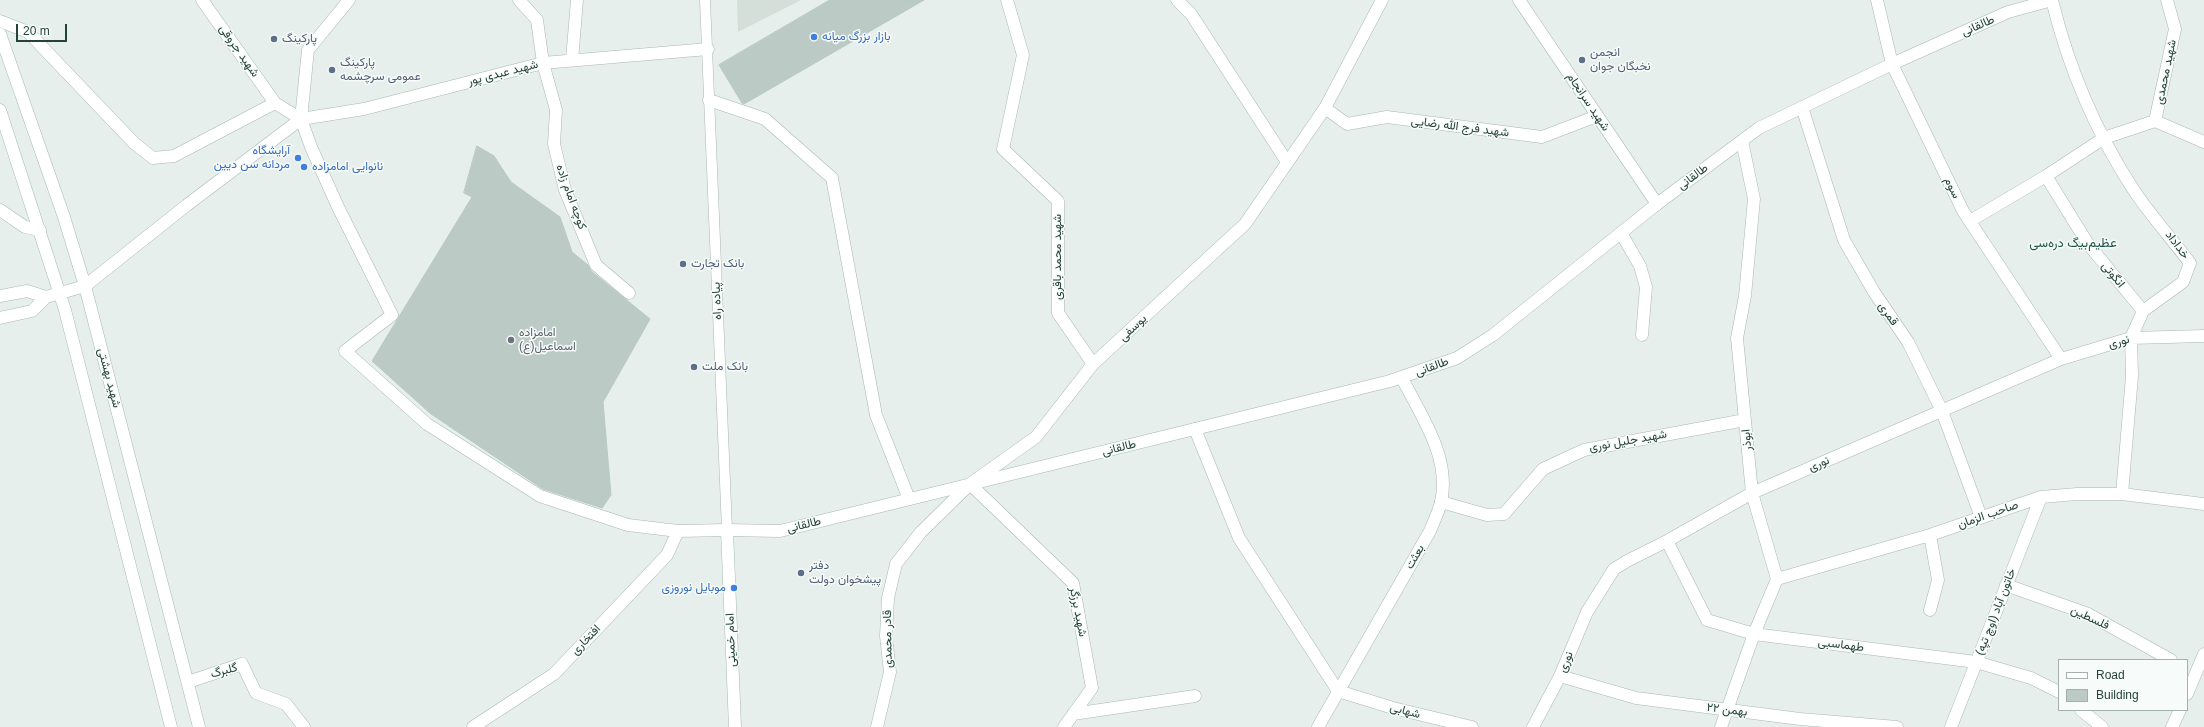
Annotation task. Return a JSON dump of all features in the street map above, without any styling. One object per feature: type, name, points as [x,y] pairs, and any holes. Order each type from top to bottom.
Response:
[{"type":"street","name":"شهید جروقی","points":[[202,0],[275,103]]},
{"type":"street","points":[[0,318],[32,311],[46,297],[85,286],[301,119],[308,50],[349,0]]},
{"type":"street","name":"کوچه امام زاده","points":[[519,0],[537,20],[542,63],[556,110],[554,144],[566,190],[596,265],[629,293]]},
{"type":"street","points":[[572,60],[577,0]]},
{"type":"street","name":"پیاده راه","points":[[705,0],[727,530]]},
{"type":"street","name":"شهید محمد باقری","points":[[1007,0],[1023,55],[1003,149],[1058,201],[1058,313],[1093,364]]},
{"type":"street","points":[[1177,0],[1191,14],[1286,162]]},
{"type":"street","name":"یوسفی","points":[[970,484],[1036,436],[1093,364],[1245,224],[1286,162],[1325,108],[1382,0]]},
{"type":"street","name":"شهید سرانجام","points":[[1519,0],[1657,204]]},
{"type":"street","name":"سوم","points":[[1877,0],[1892,64],[1970,221],[2061,359]]},
{"type":"street","name":"طالقانی","points":[[301,119],[323,174],[392,315],[345,351],[427,424],[540,496],[628,525],[678,531],[780,531],[1396,379],[1457,358],[1493,335],[1657,204],[1759,128],[1892,64],[2008,12],[2052,0]]},
{"type":"street","name":"خداداد","points":[[2052,0],[2062,38],[2104,138],[2133,189],[2190,264],[2182,282],[2143,311],[2131,338],[2132,376],[2122,494]]},
{"type":"street","name":"شهید محمدی","points":[[2155,121],[2175,29],[2167,0]]},
{"type":"street","points":[[0,21],[28,32],[134,143],[153,158],[174,156],[275,103],[301,119]]},
{"type":"street","name":"شهید بهشتی","points":[[0,34],[64,217],[85,286],[199,727]]},
{"type":"street","name":"شهید عبدی پور","points":[[301,119],[364,109],[542,63],[708,49]]},
{"type":"street","points":[[709,100],[765,119],[832,178],[876,415],[909,499]]},
{"type":"street","name":"شهید فرج الله رضایی","points":[[1325,108],[1347,124],[1387,118],[1542,137],[1597,116]]},
{"type":"street","name":"قمری","points":[[1802,108],[1844,240],[1874,292],[1908,342],[1942,411],[1981,517]]},
{"type":"street","points":[[0,110],[60,293],[98,435],[171,727]]},
{"type":"street","points":[[1970,221],[2046,176],[2104,138],[2155,121],[2204,142]]},
{"type":"street","name":"ابوذر","points":[[1742,141],[1754,199],[1745,296],[1738,338],[1752,493],[1777,579]]},
{"type":"street","name":"انگوتی","points":[[2046,176],[2088,244],[2143,311]]},
{"type":"street","points":[[0,210],[25,227],[40,230]]},
{"type":"street","points":[[1621,233],[1640,266],[1646,287],[1642,335]]},
{"type":"street","points":[[0,296],[27,291],[46,297]]},
{"type":"street","name":"نوری","points":[[1533,727],[1560,676],[1587,612],[1614,569],[1752,493],[2061,359],[2131,338],[2204,336]]},
{"type":"street","name":"بعثت","points":[[1318,727],[1430,531],[1441,502],[1444,475],[1436,446],[1396,379]]},
{"type":"street","name":"شهید جلیل نوری","points":[[1441,502],[1487,515],[1504,514],[1543,469],[1584,450],[1745,420]]},
{"type":"street","points":[[1195,429],[1239,538],[1338,692]]},
{"type":"street","name":"شهید برزگر","points":[[970,484],[1073,583],[1092,688],[1064,727]]},
{"type":"street","name":"قادر محمدی","points":[[878,727],[890,672],[886,636],[888,598],[896,564],[921,532],[970,484]]},
{"type":"street","name":"صاحب الزمان","points":[[1777,579],[1930,535],[2041,497],[2077,494],[2122,494],[2204,504]]},
{"type":"street","name":"خاتون آباد (اوچ تپه)","points":[[1951,727],[2041,497]]},
{"type":"street","name":"امام خمینی","points":[[727,530],[734,727]]},
{"type":"street","name":"افتخاری","points":[[473,727],[554,674],[667,555],[678,531]]},
{"type":"street","points":[[1930,535],[1938,580],[1930,610]]},
{"type":"street","name":"طهماسبی","points":[[1667,541],[1706,620],[1754,634],[1976,662],[2031,678],[2058,692]]},
{"type":"street","points":[[1721,727],[1754,634],[1777,579]]},
{"type":"street","name":"فلسطین","points":[[2006,585],[2088,614],[2169,659]]},
{"type":"street","points":[[2188,688],[2191,672],[2204,654]]},
{"type":"street","name":"گلبرگ","points":[[188,682],[242,664],[256,693],[286,704],[304,727]]},
{"type":"street","name":"۲۲ بهمن","points":[[1560,676],[1636,698],[1728,710],[1897,727]]},
{"type":"street","name":"شهابی","points":[[1338,692],[1393,708],[1472,727]]},
{"type":"street","points":[[1073,714],[1195,696]]},
{"type":"street","points":[[2083,711],[2102,727]]},
{"type":"street","points":[[2172,727],[2180,711]]},
{"type":"shaded area","points":[[737,0],[801,0],[738,32]]},
{"type":"building","name":"بازار بزرگ میانه","points":[[830,0],[924,0],[744,104],[742,103],[719,65]]},
{"type":"building","name":"امامزاده اسماعیل(ع)","points":[[477,146],[494,156],[511,182],[560,217],[572,252],[588,265],[591,271],[650,319],[603,402],[611,495],[602,508],[543,489],[431,414],[372,361],[472,197],[464,193]]},
{"type":"place","name":"بازار بزرگ میانه","points":[[814,37]]},
{"type":"place","name":"پارکینگ","points":[[274,39]]},
{"type":"place","name":"انجمن نخبگان جوان","points":[[1582,60]]},
{"type":"place","name":"پارکینگ عمومی سرچشمه","points":[[332,70]]},
{"type":"place","name":"آرایشگاه مردانه سن دیین","points":[[298,158]]},
{"type":"place","name":"نانوایی امامزاده","points":[[304,167]]},
{"type":"place","name":"بانک تجارت","points":[[683,264]]},
{"type":"place","name":"امامزاده اسماعیل(ع)","points":[[511,340]]},
{"type":"place","name":"بانک ملت","points":[[694,367]]},
{"type":"place","name":"دفتر پیشخوان دولت","points":[[801,573]]},
{"type":"place","name":"موبایل نوروزی","points":[[734,588]]},
{"type":"district","name":"عظیم‌بیگ دره‌سی","points":[[2073,243]]}]
